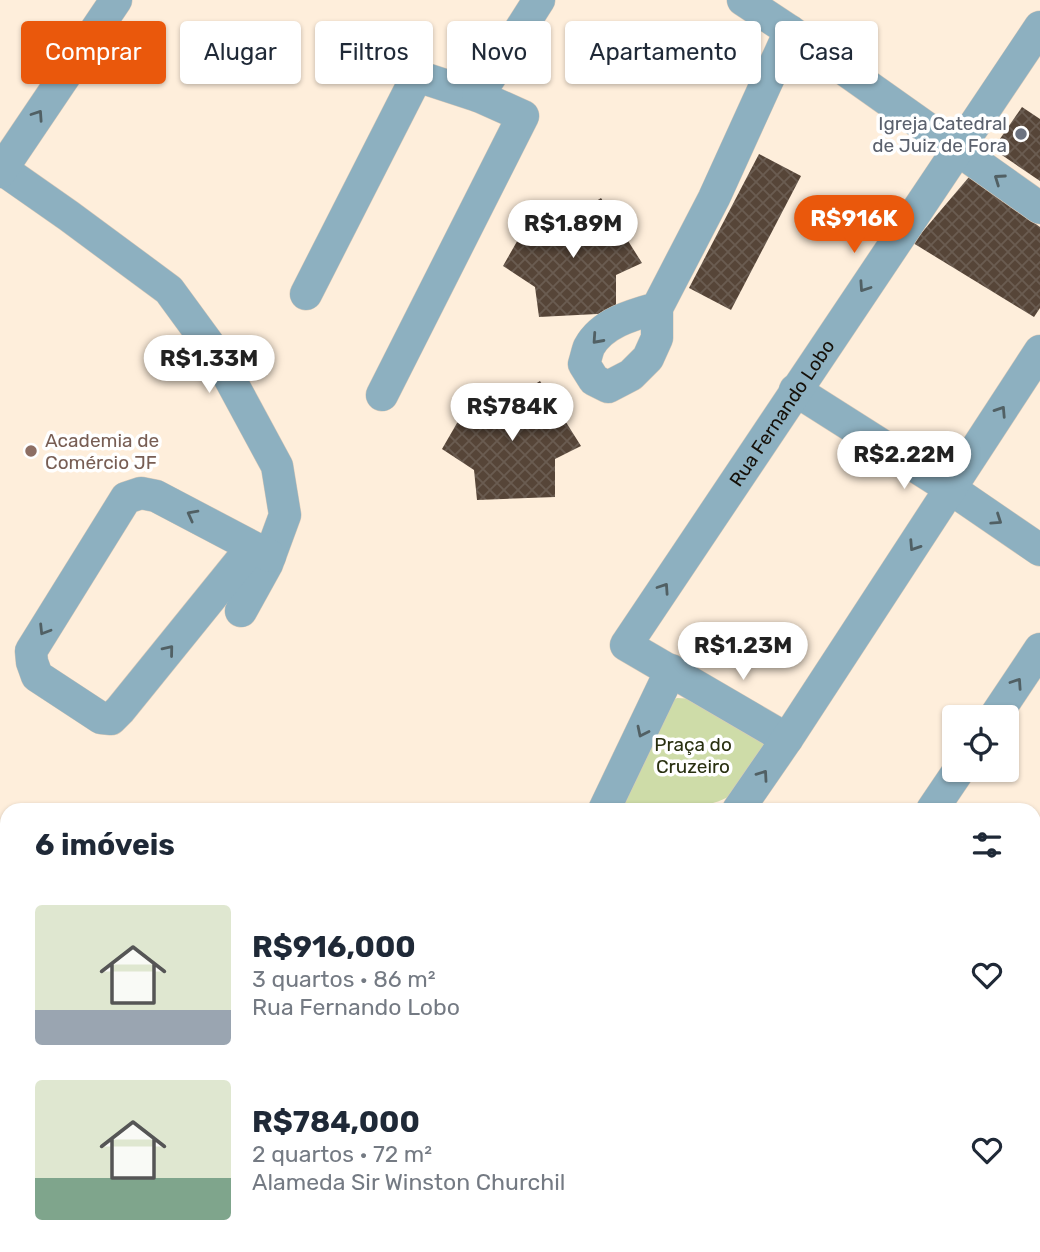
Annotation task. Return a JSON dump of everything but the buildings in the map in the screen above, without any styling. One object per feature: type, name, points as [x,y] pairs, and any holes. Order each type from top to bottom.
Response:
[{"type":"street","points":[[116,0],[1,170],[169,290],[218,357],[277,466],[285,515],[261,552],[111,719],[101,718],[37,676],[31,651],[126,498],[141,492],[156,496],[261,552]]},
{"type":"street","points":[[478,96],[539,0]]},
{"type":"street","points":[[743,0],[775,21]]},
{"type":"street","name":"Rua Fernando Lobo","points":[[787,739],[626,645],[1040,27]]},
{"type":"street","points":[[657,308],[714,198],[775,64]]},
{"type":"street","points":[[306,294],[417,76],[478,96],[523,116],[382,394]]},
{"type":"street","points":[[865,84],[1040,208]]},
{"type":"street","points":[[743,803],[1040,351]]},
{"type":"street","points":[[795,390],[951,489],[1040,550]]},
{"type":"street","points":[[241,611],[261,552]]},
{"type":"street","points":[[1003,705],[1040,649]]},
{"type":"street","points":[[607,803],[671,670]]},
{"type":"street","points":[[937,803],[951,782]]},
{"type":"green space","name":"Praça do Cruzeiro","points":[[677,698],[696,699],[768,741],[735,792],[720,801],[614,803],[661,708]]},
{"type":"place","name":"Igreja Catedral de Juiz de Fora","points":[[1021,134]]},
{"type":"place","name":"Academia de Comércio JF","points":[[31,451]]}]
